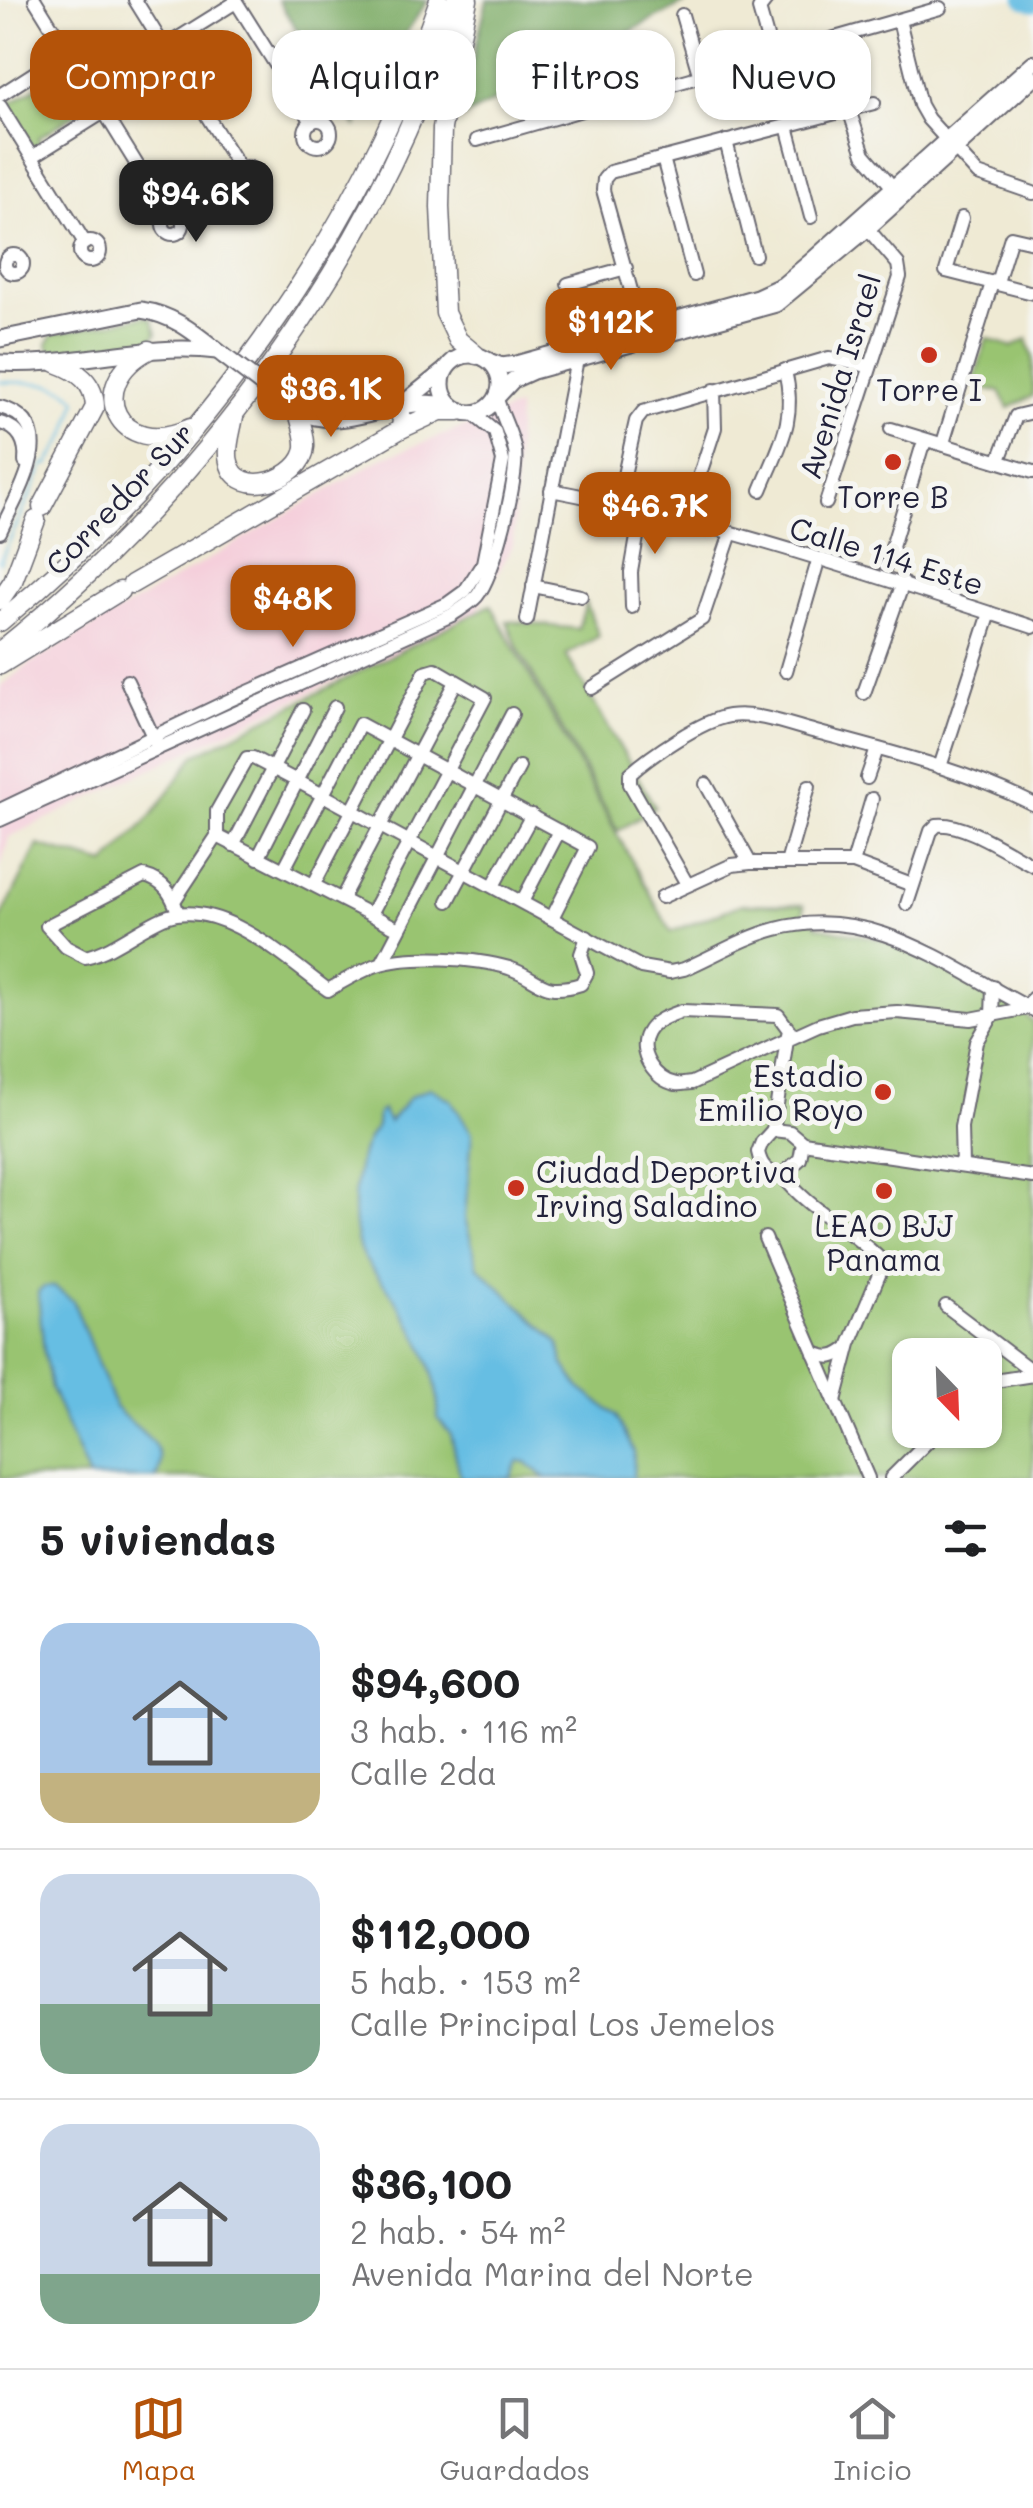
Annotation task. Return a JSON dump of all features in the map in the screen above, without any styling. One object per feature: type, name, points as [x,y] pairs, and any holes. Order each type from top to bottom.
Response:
[{"type":"highway","name":"Corredor Sur","points":[[0,622],[62,571],[136,498],[195,426],[330,239],[401,101],[439,0]]},
{"type":"highway","name":"Corredor Sur","points":[[0,650],[76,586],[150,515],[235,412],[349,245],[416,109],[456,0]]},
{"type":"highway","points":[[468,0],[442,128],[440,207],[445,313],[458,340],[484,358]]},
{"type":"highway","points":[[150,350],[129,362],[116,380],[116,404],[123,421],[138,434],[154,439],[195,426]]},
{"type":"highway","points":[[0,600],[95,407],[87,381],[56,363]]},
{"type":"highway","points":[[398,404],[401,429]]},
{"type":"highway","points":[[235,412],[228,453],[230,466],[236,474],[256,484],[273,481],[298,466],[305,448],[296,409]]},
{"type":"highway","points":[[0,664],[401,429],[440,412],[461,410]]},
{"type":"main road","points":[[398,404],[425,388],[462,356],[509,366],[638,337],[771,292],[863,223],[950,144],[1027,85],[1033,63]]},
{"type":"main road","points":[[638,337],[658,337],[776,304],[863,223]]},
{"type":"main road","points":[[0,339],[125,311],[162,314],[185,325],[296,409],[329,418],[426,402],[461,410],[489,407],[506,384],[520,376],[577,359],[600,347]]},
{"type":"main road","points":[[146,311],[158,318],[162,327],[160,340],[150,350]]},
{"type":"main road","points":[[48,328],[42,338],[42,350],[56,363]]},
{"type":"main road","points":[[0,362],[56,363],[150,350],[220,353]]},
{"type":"main road","points":[[484,358],[500,377],[498,396]]},
{"type":"main road","points":[[446,369],[442,384],[461,410]]},
{"type":"street","points":[[34,0],[53,30]]},
{"type":"street","points":[[135,0],[154,30]]},
{"type":"street","points":[[765,30],[759,10],[766,0]]},
{"type":"street","points":[[191,30],[236,1],[312,122]]},
{"type":"street","points":[[863,30],[940,8]]},
{"type":"street","points":[[682,15],[695,59]]},
{"type":"street","points":[[899,20],[920,105],[950,144],[978,174],[1033,193]]},
{"type":"street","points":[[0,94],[30,75]]},
{"type":"street","points":[[3,117],[85,243]]},
{"type":"street","points":[[32,157],[91,120]]},
{"type":"street","points":[[109,120],[168,215]]},
{"type":"street","points":[[209,120],[240,169]]},
{"type":"street","points":[[477,140],[547,120]]},
{"type":"street","points":[[638,337],[626,268],[603,190],[610,172],[810,120]]},
{"type":"street","points":[[852,120],[864,154],[898,193]]},
{"type":"street","points":[[787,126],[811,218]]},
{"type":"street","points":[[726,141],[755,255]]},
{"type":"street","points":[[662,158],[694,275]]},
{"type":"street","points":[[962,218],[946,271],[1033,293]]},
{"type":"street","name":"Avenida Israel","points":[[826,503],[900,276],[898,264],[863,223]]},
{"type":"street","points":[[943,443],[992,284],[998,279],[1011,237],[1033,242]]},
{"type":"street","points":[[568,284],[626,268]]},
{"type":"street","points":[[527,620],[577,359],[572,353],[552,355]]},
{"type":"street","points":[[618,502],[636,421],[643,412],[829,358],[869,366]]},
{"type":"street","points":[[761,490],[788,424],[791,394],[785,370]]},
{"type":"street","points":[[698,480],[714,428],[714,390]]},
{"type":"street","points":[[241,702],[452,615],[477,596],[494,566],[515,466],[513,444],[498,396]]},
{"type":"street","points":[[0,407],[23,418],[34,440],[28,469],[0,532]]},
{"type":"street","points":[[0,820],[447,604],[477,577],[484,562],[503,454],[495,432],[461,410]]},
{"type":"street","points":[[999,460],[1016,416],[1033,412]]},
{"type":"street","points":[[0,516],[24,466],[26,452],[23,440],[2,423]]},
{"type":"street","points":[[891,429],[1033,472]]},
{"type":"street","points":[[884,572],[894,553],[892,547],[922,447],[928,441]]},
{"type":"street","name":"Calle 114 Este","points":[[552,490],[618,502],[818,560],[884,572],[902,584],[1033,628]]},
{"type":"street","points":[[632,607],[631,572],[642,508]]},
{"type":"street","points":[[592,688],[702,619],[731,533]]},
{"type":"street","points":[[786,670],[818,560]]},
{"type":"street","points":[[864,692],[902,584]]},
{"type":"street","points":[[533,586],[581,596]]},
{"type":"street","points":[[940,767],[990,613]]},
{"type":"street","points":[[314,884],[426,672],[435,670],[485,698],[371,914]]},
{"type":"street","points":[[127,682],[156,743]]},
{"type":"street","points":[[342,898],[456,682]]},
{"type":"street","points":[[258,858],[335,708]]},
{"type":"street","points":[[234,845],[303,710]]},
{"type":"street","points":[[382,963],[512,714]]},
{"type":"street","points":[[688,884],[630,784],[630,774],[709,722],[728,716],[755,716],[877,748],[982,779],[1033,804]]},
{"type":"street","points":[[284,870],[360,724],[588,846],[552,918]]},
{"type":"street","points":[[0,810],[156,743]]},
{"type":"street","points":[[867,778],[877,748]]},
{"type":"street","points":[[587,938],[581,954],[588,972],[581,984],[565,988],[544,988],[510,969],[476,961],[382,963],[328,990],[264,942],[221,920],[176,907],[161,882],[144,876],[48,926],[66,947],[86,957],[127,939],[176,907],[218,836],[217,811],[244,761],[253,758],[641,967],[670,972],[684,969],[775,929],[833,921],[905,940],[1031,1005]]},
{"type":"street","points":[[448,901],[519,767]]},
{"type":"street","points":[[706,784],[750,863]]},
{"type":"street","points":[[787,863],[810,786]]},
{"type":"street","points":[[852,864],[872,799]]},
{"type":"street","points":[[494,886],[532,816]]},
{"type":"street","points":[[907,904],[936,824],[966,831],[1033,865]]},
{"type":"street","points":[[522,902],[559,830]]},
{"type":"street","points":[[218,836],[399,929]]},
{"type":"street","points":[[662,897],[732,864],[750,863],[852,864],[912,886]]},
{"type":"street","points":[[962,1166],[961,1127],[977,1042],[992,1016],[993,987]]},
{"type":"street","points":[[834,1400],[848,1348],[884,1263],[863,1241],[794,1191],[782,1176],[764,1168],[758,1152],[773,1130],[787,1040],[789,1030],[778,1015],[682,1010],[649,1029],[644,1042],[653,1069],[662,1080],[692,1083],[787,1040],[818,1025],[852,1015],[897,1012],[971,1019],[1031,1005]]},
{"type":"street","points":[[773,1130],[790,1132],[803,1143],[1033,1178]]},
{"type":"street","points":[[782,1176],[800,1159],[803,1143]]},
{"type":"street","points":[[765,1238],[868,1478]]},
{"type":"street","points":[[946,1306],[1033,1374]]},
{"type":"street","points":[[814,1353],[827,1358],[839,1356],[848,1348]]},
{"type":"street","points":[[1002,1365],[1010,1356]]},
{"type":"street","points":[[1002,1380],[1033,1374]]},
{"type":"street","points":[[891,1478],[922,1448]]},
{"type":"shaded area","points":[[518,407],[513,545],[476,613],[9,837],[0,869],[0,686],[31,663],[382,458]]},
{"type":"green space","points":[[278,0],[428,0],[408,30],[297,30]]},
{"type":"green space","points":[[487,0],[691,0],[633,30],[496,30],[496,100],[476,111],[476,46]]},
{"type":"green space","points":[[30,91],[30,120],[66,120],[38,138],[41,145],[32,147],[5,100],[8,97],[12,102]]},
{"type":"green space","points":[[145,316],[152,319],[157,333],[148,345],[54,356],[47,344],[53,334]]},
{"type":"green space","points":[[987,338],[1012,347],[1027,339],[1033,357],[1033,396],[1009,408],[1000,392],[973,385]]},
{"type":"green space","points":[[586,603],[599,636],[566,655],[655,807],[618,831],[507,621],[578,629]]},
{"type":"green space","name":"Ciudad Deportiva Irving Saladino","points":[[491,605],[671,932],[742,904],[804,905],[804,916],[815,916],[817,926],[902,944],[982,985],[1033,1021],[1033,1478],[0,1478],[0,920],[38,845],[106,864],[153,814],[195,755]]},
{"type":"water","points":[[430,1088],[451,1100],[472,1133],[465,1218],[478,1267],[559,1343],[563,1363],[580,1388],[616,1415],[634,1452],[633,1478],[546,1478],[519,1461],[510,1478],[461,1478],[451,1435],[438,1418],[435,1383],[424,1350],[399,1304],[361,1252],[355,1222],[358,1169],[377,1126],[378,1113],[382,1110],[389,1122],[410,1097]]},
{"type":"water","points":[[44,1287],[55,1287],[73,1301],[115,1407],[155,1446],[160,1466],[156,1478],[89,1478],[51,1388],[38,1292]]},
{"type":"waterway","points":[[1023,0],[1033,4]]},
{"type":"waterway","points":[[0,382],[53,386],[77,401],[66,435],[48,465],[44,464],[0,562]]},
{"type":"place","name":"Torre I","points":[[929,355]]},
{"type":"place","name":"Torre B","points":[[893,462]]},
{"type":"place","name":"Estadio Emilio Royo","points":[[883,1092]]},
{"type":"place","name":"Ciudad Deportiva Irving Saladino","points":[[516,1188]]},
{"type":"place","name":"LEAO BJJ Panama","points":[[884,1191]]}]
